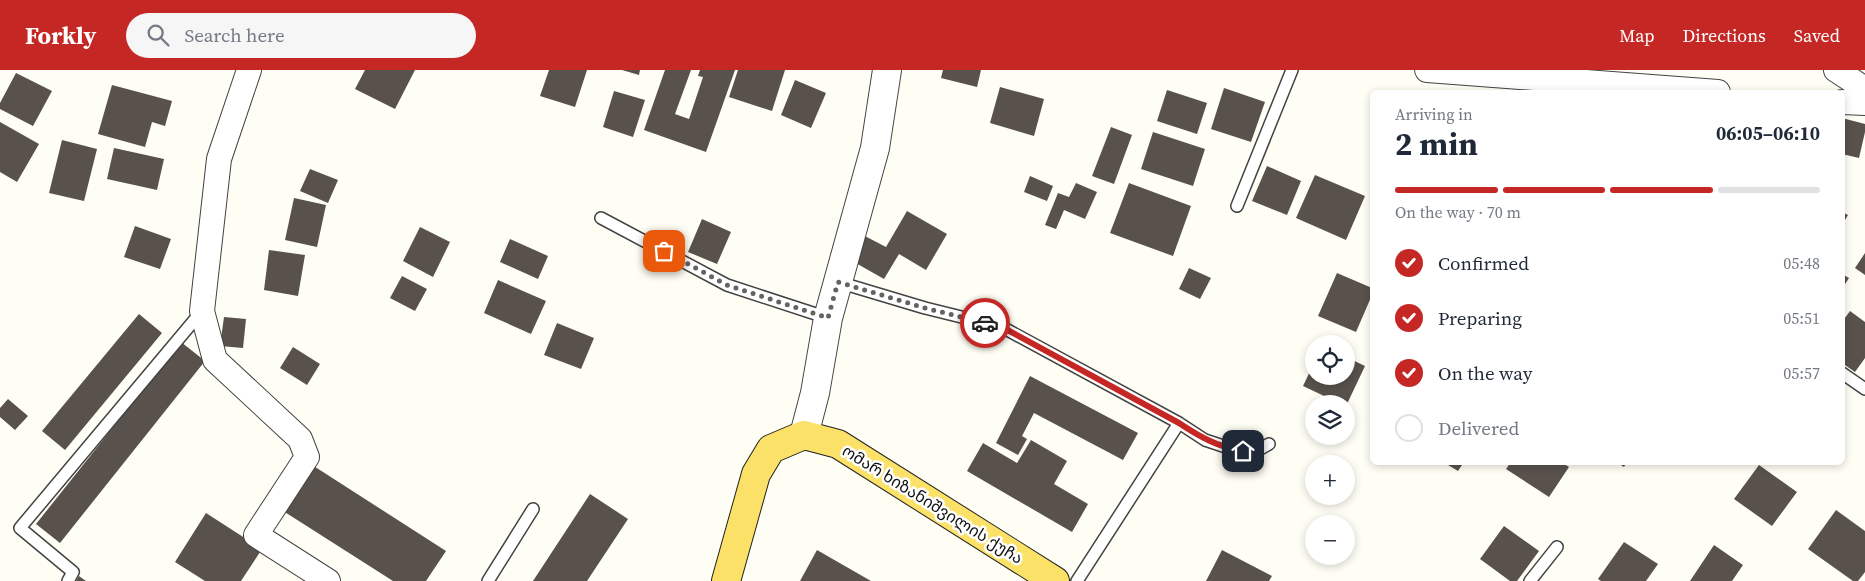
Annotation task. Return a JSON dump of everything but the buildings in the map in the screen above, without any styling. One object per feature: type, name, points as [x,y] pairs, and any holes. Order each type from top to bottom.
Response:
[{"type":"main road","points":[[726,581],[756,474],[771,449],[804,435]]},
{"type":"main road","name":"ომარ ხიზანიშვილის ქუჩა","points":[[804,435],[838,444],[1055,581]]},
{"type":"street","points":[[250,70],[219,159],[202,311],[215,360],[300,439],[307,457],[256,534],[328,581]]},
{"type":"street","points":[[804,435],[815,393],[828,318],[876,148],[887,70]]},
{"type":"street","points":[[1427,70],[1692,90]]},
{"type":"street","points":[[1844,72],[1865,89]]},
{"type":"street","points":[[1845,102],[1865,103]]},
{"type":"lane","points":[[1237,206],[1292,70]]},
{"type":"lane","points":[[601,218],[727,285],[828,318]]},
{"type":"lane","points":[[838,282],[925,308],[1002,327],[1179,423],[1205,440],[1232,449],[1255,452],[1269,444]]},
{"type":"lane","points":[[68,581],[73,572],[20,528],[202,311]]},
{"type":"lane","points":[[1845,375],[1865,389]]},
{"type":"lane","points":[[1077,581],[1179,423]]},
{"type":"lane","points":[[488,581],[533,509]]},
{"type":"lane","points":[[1530,581],[1557,547]]},
{"type":"way so far","points":[[664,251],[727,285],[828,318],[838,282],[925,308],[985,323]]},
{"type":"route","points":[[985,323],[1002,327],[1179,423],[1205,440],[1243,451]]}]
